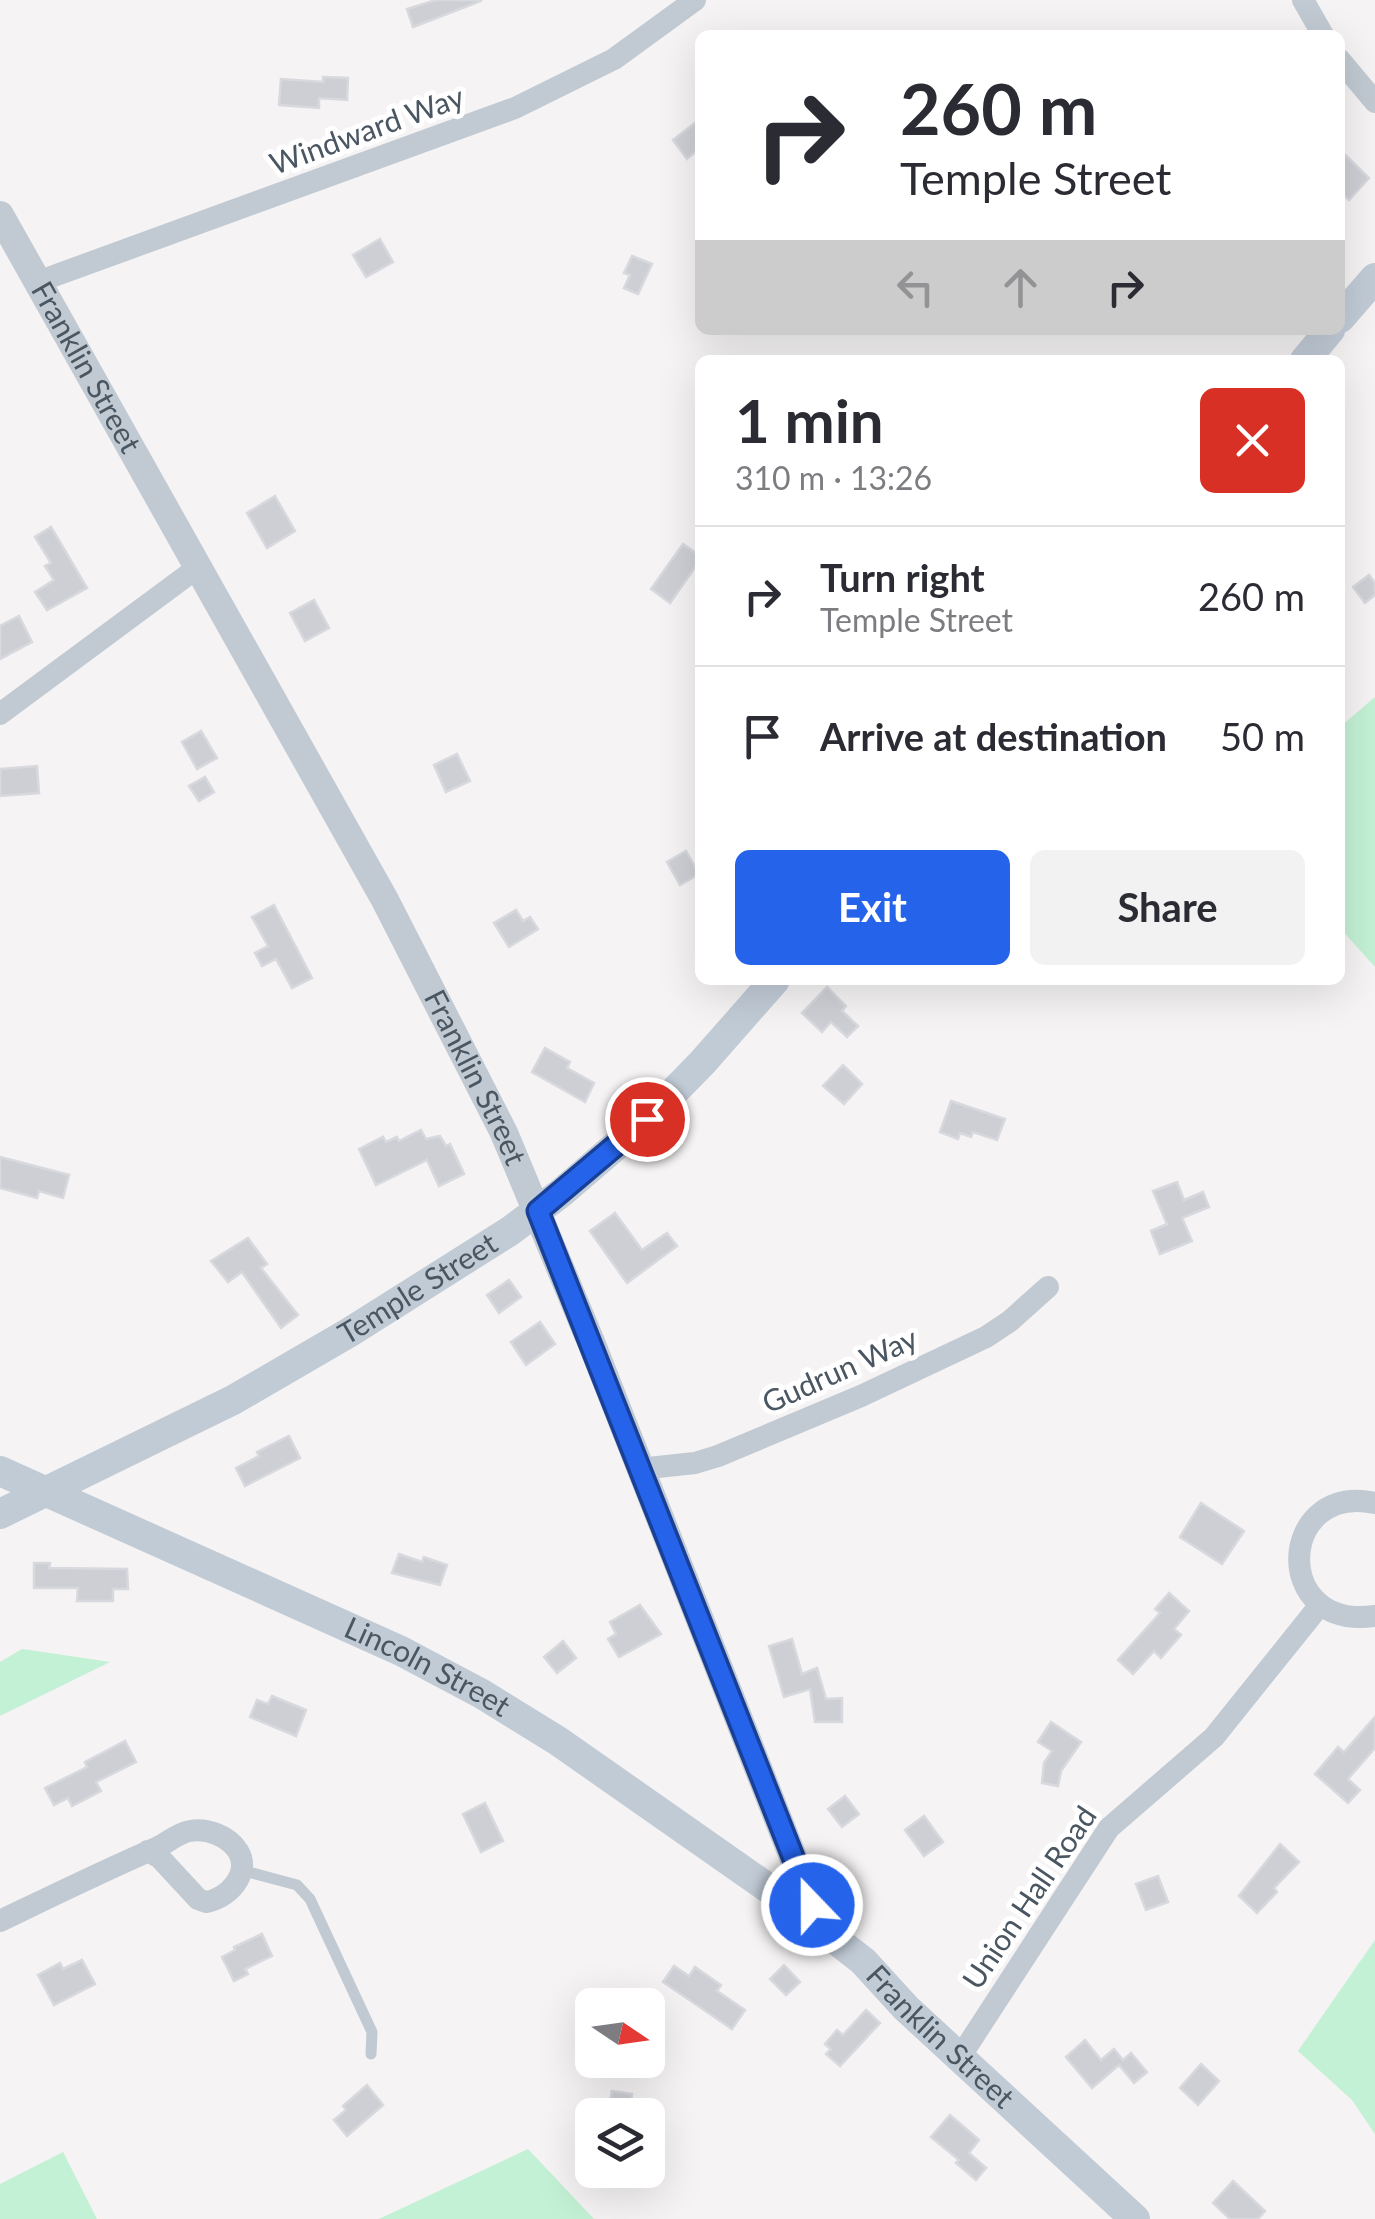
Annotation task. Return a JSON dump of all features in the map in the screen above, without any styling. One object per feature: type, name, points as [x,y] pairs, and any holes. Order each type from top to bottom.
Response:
[{"type":"main road","points":[[1345,312],[1375,278]]},
{"type":"main road","points":[[1309,355],[1326,335]]},
{"type":"main road","name":"Temple Street","points":[[0,1514],[234,1400],[350,1332],[538,1211],[647,1119],[771,985]]},
{"type":"main road","name":"Lincoln Street","points":[[0,1471],[400,1651],[482,1694],[622,1784],[820,1926]]},
{"type":"main road","name":"Franklin Street","points":[[820,1926],[863,1961],[906,2008],[1135,2219]]},
{"type":"street","name":"Windward Way","points":[[40,282],[515,108],[614,59],[696,0]]},
{"type":"street","points":[[1303,0],[1320,30]]},
{"type":"street","points":[[1345,66],[1375,102]]},
{"type":"street","name":"Franklin Street","points":[[0,215],[385,900],[504,1133],[820,1926]]},
{"type":"street","points":[[0,714],[197,568]]},
{"type":"street","name":"Gudrun Way","points":[[640,1469],[695,1463],[718,1456],[860,1396],[986,1337],[1010,1322],[1048,1287]]},
{"type":"street","points":[[1375,1502],[1350,1500],[1336,1504],[1316,1516],[1299,1546],[1300,1572],[1308,1592],[1320,1605],[1337,1615],[1375,1616]]},
{"type":"street","name":"Union Hall Road","points":[[960,2057],[1109,1828],[1214,1737],[1320,1605]]},
{"type":"street","points":[[0,1921],[187,1831],[220,1836],[237,1850],[241,1870],[229,1892],[206,1902],[148,1851]]},
{"type":"lane","points":[[241,1870],[298,1885],[310,1899],[372,2032],[371,2054]]},
{"type":"green space","points":[[1375,697],[1375,967],[1345,934],[1345,723]]},
{"type":"green space","points":[[22,1649],[110,1662],[0,1716],[0,1662]]},
{"type":"green space","points":[[1375,1940],[1375,2134],[1352,2100],[1298,2051]]},
{"type":"green space","points":[[528,2149],[594,2219],[379,2219]]},
{"type":"green space","points":[[63,2152],[97,2219],[0,2219],[0,2184]]},
{"type":"building","points":[[436,0],[481,1],[413,27],[407,9]]},
{"type":"building","points":[[323,77],[348,78],[347,100],[319,98],[319,108],[279,105],[281,79],[323,82]]},
{"type":"building","points":[[695,123],[695,152],[687,159],[673,140]]},
{"type":"building","points":[[1345,155],[1369,178],[1349,200],[1345,196]]},
{"type":"building","points":[[380,239],[393,262],[366,277],[353,255]]},
{"type":"building","points":[[632,256],[652,264],[638,294],[624,288],[630,275],[624,273]]},
{"type":"building","points":[[275,496],[295,531],[267,548],[247,513]]},
{"type":"building","points":[[51,527],[87,588],[47,610],[35,592],[54,580],[45,566],[51,563],[35,537]]},
{"type":"building","points":[[683,544],[695,552],[695,567],[670,603],[651,589]]},
{"type":"building","points":[[1369,575],[1375,583],[1375,595],[1365,603],[1353,587]]},
{"type":"building","points":[[314,600],[329,628],[305,641],[290,613]]},
{"type":"building","points":[[19,616],[32,642],[0,659],[0,626]]},
{"type":"building","points":[[201,731],[217,758],[197,769],[182,742]]},
{"type":"building","points":[[457,754],[470,781],[446,792],[434,765]]},
{"type":"building","points":[[37,766],[39,793],[0,796],[0,769]]},
{"type":"building","points":[[205,777],[214,792],[199,801],[189,786]]},
{"type":"building","points":[[686,851],[695,867],[695,876],[680,885],[667,862]]},
{"type":"building","points":[[274,905],[312,978],[292,988],[276,959],[262,966],[255,953],[268,946],[252,917]]},
{"type":"building","points":[[516,910],[523,921],[530,917],[538,929],[509,947],[494,923]]},
{"type":"building","points":[[827,987],[846,1006],[842,1011],[858,1026],[847,1037],[831,1022],[822,1032],[802,1013]]},
{"type":"building","points":[[545,1048],[570,1062],[567,1068],[594,1083],[585,1102],[532,1072]]},
{"type":"building","points":[[843,1065],[862,1084],[844,1104],[823,1086]]},
{"type":"building","points":[[951,1101],[1005,1119],[997,1140],[973,1132],[971,1137],[960,1133],[958,1139],[940,1132]]},
{"type":"building","points":[[421,1130],[426,1139],[440,1136],[446,1146],[450,1144],[464,1174],[439,1186],[427,1160],[376,1185],[359,1149],[383,1137],[386,1142],[397,1137],[399,1141]]},
{"type":"building","points":[[0,1157],[69,1175],[63,1198],[39,1191],[37,1198],[0,1188]]},
{"type":"building","points":[[1177,1182],[1184,1200],[1203,1192],[1209,1207],[1182,1218],[1192,1241],[1160,1254],[1151,1231],[1167,1224],[1153,1191]]},
{"type":"building","points":[[615,1213],[642,1250],[667,1233],[677,1246],[627,1283],[590,1231]]},
{"type":"building","points":[[248,1238],[267,1264],[261,1268],[298,1315],[281,1328],[242,1272],[228,1282],[211,1261]]},
{"type":"building","points":[[509,1280],[521,1297],[499,1313],[487,1295]]},
{"type":"building","points":[[540,1322],[555,1344],[526,1365],[511,1342]]},
{"type":"building","points":[[289,1436],[300,1458],[245,1486],[236,1468]]},
{"type":"building","points":[[1201,1503],[1244,1531],[1222,1564],[1180,1537]]},
{"type":"building","points":[[399,1554],[447,1565],[440,1585],[392,1573]]},
{"type":"building","points":[[34,1563],[50,1563],[49,1568],[127,1569],[128,1589],[113,1589],[113,1601],[77,1601],[78,1588],[34,1588]]},
{"type":"building","points":[[1169,1593],[1189,1611],[1174,1629],[1181,1635],[1161,1658],[1154,1651],[1133,1674],[1118,1660],[1160,1613],[1155,1609]]},
{"type":"building","points":[[640,1605],[661,1634],[619,1657],[608,1639],[616,1634],[610,1622]]},
{"type":"building","points":[[792,1639],[802,1674],[817,1668],[826,1699],[842,1698],[842,1722],[815,1722],[810,1689],[784,1697],[769,1646]]},
{"type":"building","points":[[563,1641],[576,1658],[557,1673],[544,1657]]},
{"type":"building","points":[[272,1696],[306,1710],[296,1736],[250,1717],[257,1700],[268,1704]]},
{"type":"building","points":[[1375,1717],[1375,1748],[1348,1779],[1360,1790],[1348,1803],[1315,1774],[1338,1747],[1344,1752]]},
{"type":"building","points":[[1051,1722],[1081,1742],[1061,1771],[1058,1786],[1042,1783],[1044,1763],[1052,1751],[1038,1742]]},
{"type":"building","points":[[125,1741],[136,1762],[96,1782],[101,1791],[72,1806],[68,1798],[54,1805],[45,1788],[87,1767],[85,1762]]},
{"type":"building","points":[[845,1796],[859,1814],[842,1827],[828,1809]]},
{"type":"building","points":[[485,1803],[503,1841],[481,1852],[463,1814]]},
{"type":"building","points":[[924,1816],[943,1842],[924,1856],[905,1830]]},
{"type":"building","points":[[1280,1844],[1299,1862],[1257,1913],[1239,1896]]},
{"type":"building","points":[[1158,1876],[1168,1902],[1146,1910],[1136,1884]]},
{"type":"building","points":[[262,1934],[272,1956],[245,1969],[248,1974],[234,1981],[222,1957]]},
{"type":"building","points":[[82,1960],[95,1984],[54,2005],[38,1975],[60,1963],[63,1969]]},
{"type":"building","points":[[784,1965],[800,1982],[786,1995],[770,1979]]},
{"type":"building","points":[[674,1966],[689,1976],[695,1967],[721,1985],[717,1991],[745,2010],[732,2029],[663,1982]]},
{"type":"building","points":[[866,2010],[880,2023],[840,2066],[826,2054],[831,2049],[825,2044],[837,2030],[843,2035]]},
{"type":"building","points":[[1085,2040],[1101,2060],[1114,2049],[1123,2060],[1131,2053],[1147,2072],[1134,2083],[1119,2065],[1092,2088],[1066,2057]]},
{"type":"building","points":[[1201,2064],[1219,2081],[1198,2105],[1180,2088]]},
{"type":"building","points":[[367,2085],[383,2105],[347,2136],[334,2120],[346,2110],[343,2106]]},
{"type":"building","points":[[612,2091],[632,2094],[631,2098],[611,2098]]},
{"type":"building","points":[[950,2115],[979,2140],[969,2153],[986,2168],[976,2180],[931,2137]]},
{"type":"building","points":[[1233,2181],[1265,2211],[1258,2219],[1230,2219],[1213,2203]]},
{"type":"route","points":[[647,1119],[538,1211],[812,1905]]}]
